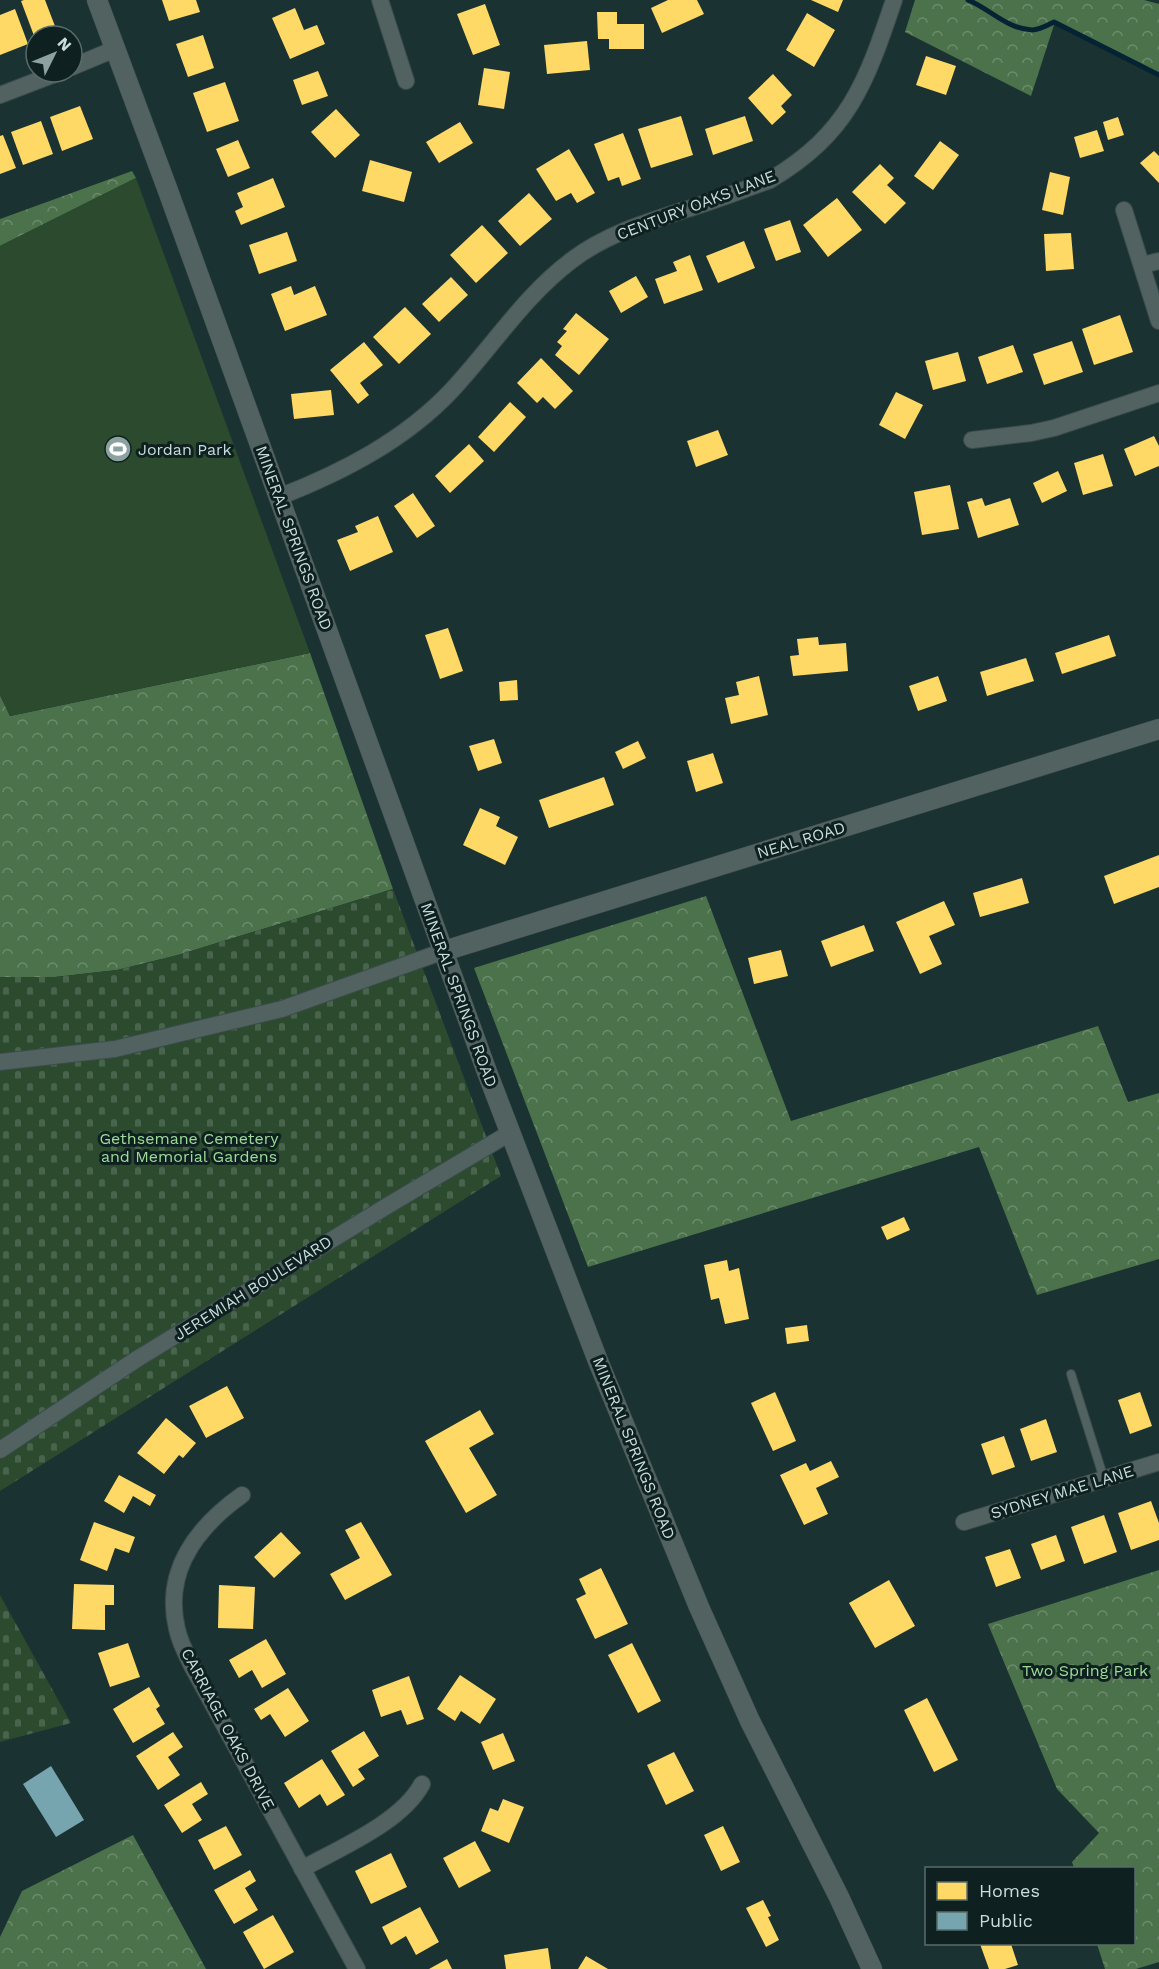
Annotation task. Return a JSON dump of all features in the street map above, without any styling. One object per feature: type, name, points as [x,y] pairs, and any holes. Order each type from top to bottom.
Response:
[{"type":"street","name":"MINERAL SPRINGS ROAD","points":[[97,0],[510,1132],[598,1361],[704,1618],[753,1728],[839,1897],[872,1969]]},
{"type":"street","points":[[380,0],[406,81]]},
{"type":"street","name":"CENTURY OAKS LANE","points":[[279,497],[350,466],[393,440],[429,413],[453,389],[535,292],[584,252],[620,232],[770,180],[789,169],[815,148],[838,123],[860,90],[894,0]]},
{"type":"street","points":[[84,62],[115,49]]},
{"type":"street","points":[[0,95],[29,84]]},
{"type":"street","points":[[1124,210],[1159,321]]},
{"type":"street","points":[[1142,265],[1159,261]]},
{"type":"street","points":[[972,440],[1022,435],[1054,428],[1159,393]]},
{"type":"street","name":"NEAL ROAD","points":[[444,951],[1159,729]]},
{"type":"street","points":[[0,1062],[115,1049],[282,1009],[444,951]]},
{"type":"street","name":"JEREMIAH BOULEVARD","points":[[0,1450],[137,1359],[510,1132]]},
{"type":"street","name":"SYDNEY MAE LANE","points":[[964,1522],[1159,1462]]},
{"type":"street","name":"CARRIAGE OAKS DRIVE","points":[[242,1495],[220,1510],[202,1529],[186,1556],[175,1584],[177,1629],[194,1668],[357,1969]]},
{"type":"street","points":[[302,1869],[389,1821],[405,1809],[422,1784]]},
{"type":"lane","points":[[1071,1374],[1104,1479]]},
{"type":"green space","points":[[915,0],[1144,0],[1159,4],[1159,75],[1055,22],[1031,96],[905,32]]},
{"type":"green space","points":[[132,171],[136,178],[0,246],[0,219]]},
{"type":"green space","name":"Jordan Park","points":[[136,178],[310,653],[10,716],[0,695],[0,246]]},
{"type":"green space","points":[[310,653],[393,889],[178,955],[117,970],[55,977],[0,977],[0,695],[10,716]]},
{"type":"green space","name":"Gethsemane Cemetery and Memorial Gardens","points":[[393,889],[501,1176],[0,1491],[0,977],[55,977],[117,970],[178,955]]},
{"type":"green space","points":[[706,896],[791,1121],[1098,1026],[1128,1102],[1159,1093],[1159,1259],[1037,1295],[979,1147],[588,1267],[474,968]]},
{"type":"green space","name":"Two Spring Park","points":[[1159,1570],[1159,1962],[1136,1969],[1105,1969],[1097,1945],[1135,1945],[1135,1867],[1074,1867],[1072,1862],[1099,1833],[1057,1789],[988,1624]]},
{"type":"green space","points":[[0,1595],[71,1723],[0,1742]]},
{"type":"green space","points":[[133,1835],[206,1969],[0,1969],[0,1937],[22,1891]]},
{"type":"building: Homes","points":[[45,0],[54,24],[30,24],[21,1]]},
{"type":"building: Homes","points":[[162,0],[196,0],[200,12],[169,21]]},
{"type":"building: Homes","points":[[668,0],[697,0],[704,14],[662,33],[651,8]]},
{"type":"building: Homes","points":[[811,0],[843,0],[838,12]]},
{"type":"building: Homes","points":[[485,4],[500,45],[473,55],[457,14]]},
{"type":"building: Homes","points":[[295,8],[304,30],[317,25],[325,44],[290,59],[272,18]]},
{"type":"building: Homes","points":[[15,9],[24,33],[24,46],[0,55],[0,15]]},
{"type":"building: Homes","points":[[597,12],[617,12],[617,24],[644,24],[644,49],[609,49],[609,39],[598,39]]},
{"type":"building: Homes","points":[[807,13],[835,30],[814,67],[786,50]]},
{"type":"building: Homes","points":[[203,35],[214,68],[188,77],[176,44]]},
{"type":"building: Homes","points":[[587,41],[590,70],[547,74],[544,45]]},
{"type":"building: Homes","points":[[926,56],[956,66],[946,95],[916,85]]},
{"type":"building: Homes","points":[[484,68],[510,72],[504,109],[478,105]]},
{"type":"building: Homes","points":[[318,71],[328,96],[302,105],[293,80]]},
{"type":"building: Homes","points":[[773,74],[792,95],[781,106],[786,112],[772,125],[748,98]]},
{"type":"building: Homes","points":[[225,82],[239,121],[207,132],[193,93]]},
{"type":"building: Homes","points":[[80,106],[93,139],[62,151],[50,117]]},
{"type":"building: Homes","points":[[336,109],[360,135],[335,158],[311,132]]},
{"type":"building: Homes","points":[[681,116],[693,155],[651,168],[638,129]]},
{"type":"building: Homes","points":[[745,116],[753,141],[713,155],[705,129]]},
{"type":"building: Homes","points":[[1118,117],[1124,135],[1108,140],[1103,122]]},
{"type":"building: Homes","points":[[41,121],[53,154],[23,165],[11,132]]},
{"type":"building: Homes","points":[[460,122],[473,143],[439,163],[426,142]]},
{"type":"building: Homes","points":[[1097,130],[1104,151],[1080,158],[1074,137]]},
{"type":"building: Homes","points":[[623,133],[641,179],[622,186],[619,177],[608,181],[594,144]]},
{"type":"building: Homes","points":[[3,135],[16,168],[0,174],[0,136]]},
{"type":"building: Homes","points":[[238,140],[250,168],[228,177],[216,149]]},
{"type":"building: Homes","points":[[940,141],[959,155],[933,190],[914,176]]},
{"type":"building: Homes","points":[[569,149],[595,193],[577,203],[571,193],[556,201],[536,169]]},
{"type":"building: Homes","points":[[1154,151],[1159,156],[1159,183],[1140,163]]},
{"type":"building: Homes","points":[[370,160],[412,172],[404,202],[362,191]]},
{"type":"building: Homes","points":[[880,164],[894,178],[887,185],[906,203],[885,224],[852,192]]},
{"type":"building: Homes","points":[[1050,172],[1070,177],[1063,215],[1042,210]]},
{"type":"building: Homes","points":[[273,178],[285,207],[241,225],[235,211],[243,207],[237,193]]},
{"type":"building: Homes","points":[[529,193],[552,219],[520,246],[498,221]]},
{"type":"building: Homes","points":[[837,198],[862,230],[828,257],[803,225]]},
{"type":"building: Homes","points":[[790,220],[801,252],[776,261],[764,229]]},
{"type":"building: Homes","points":[[482,225],[508,253],[476,283],[450,255]]},
{"type":"building: Homes","points":[[287,232],[297,261],[259,274],[249,245]]},
{"type":"building: Homes","points":[[1071,233],[1074,269],[1046,271],[1044,234]]},
{"type":"building: Homes","points":[[744,241],[755,268],[718,283],[706,256]]},
{"type":"building: Homes","points":[[690,255],[703,290],[664,304],[655,279],[677,271],[673,262]]},
{"type":"building: Homes","points":[[636,276],[648,297],[621,313],[609,291]]},
{"type":"building: Homes","points":[[451,277],[468,295],[439,322],[422,304]]},
{"type":"building: Homes","points":[[291,286],[294,295],[315,286],[327,315],[285,331],[271,294]]},
{"type":"building: Homes","points":[[405,307],[431,334],[399,364],[373,337]]},
{"type":"building: Homes","points":[[576,313],[609,339],[579,375],[555,355],[562,346],[557,342],[567,331],[563,329]]},
{"type":"building: Homes","points":[[1120,315],[1133,352],[1094,365],[1082,329]]},
{"type":"building: Homes","points":[[1072,341],[1083,372],[1044,385],[1033,354]]},
{"type":"building: Homes","points":[[364,342],[383,365],[360,383],[369,395],[358,404],[330,370]]},
{"type":"building: Homes","points":[[1013,345],[1023,372],[987,384],[978,357]]},
{"type":"building: Homes","points":[[958,352],[966,381],[933,390],[925,361]]},
{"type":"building: Homes","points":[[541,358],[573,391],[555,409],[543,397],[537,403],[517,383]]},
{"type":"building: Homes","points":[[331,390],[334,415],[294,419],[291,394]]},
{"type":"building: Homes","points":[[896,392],[923,405],[905,439],[879,425]]},
{"type":"building: Homes","points":[[510,402],[526,417],[494,452],[478,437]]},
{"type":"building: Homes","points":[[718,430],[728,455],[696,467],[687,441]]},
{"type":"building: Homes","points":[[1154,436],[1159,446],[1159,466],[1135,476],[1124,449]]},
{"type":"building: Homes","points":[[469,444],[484,461],[450,493],[435,476]]},
{"type":"building: Homes","points":[[1103,454],[1113,486],[1083,495],[1074,463]]},
{"type":"building: Homes","points":[[1058,471],[1067,491],[1042,503],[1033,483]]},
{"type":"building: Homes","points":[[950,485],[959,529],[922,535],[914,492]]},
{"type":"building: Homes","points":[[413,493],[435,526],[417,538],[394,506]]},
{"type":"building: Homes","points":[[982,498],[985,506],[1010,498],[1019,525],[978,538],[967,502]]},
{"type":"building: Homes","points":[[378,516],[393,552],[350,571],[337,540],[358,532],[355,526]]},
{"type":"building: Homes","points":[[448,628],[463,671],[440,679],[425,635]]},
{"type":"building: Homes","points":[[1109,635],[1116,656],[1062,674],[1055,653]]},
{"type":"building: Homes","points":[[818,637],[819,645],[846,643],[848,671],[793,676],[790,656],[799,655],[797,639]]},
{"type":"building: Homes","points":[[1026,658],[1034,681],[987,696],[980,672]]},
{"type":"building: Homes","points":[[759,676],[768,715],[731,724],[725,698],[739,695],[736,682]]},
{"type":"building: Homes","points":[[938,676],[947,701],[918,711],[909,686]]},
{"type":"building: Homes","points":[[517,680],[518,700],[500,701],[499,682]]},
{"type":"building: Homes","points":[[494,739],[502,763],[478,771],[469,746]]},
{"type":"building: Homes","points":[[638,741],[646,758],[623,769],[615,752]]},
{"type":"building: Homes","points":[[713,753],[723,783],[696,792],[687,761]]},
{"type":"building: Homes","points":[[604,777],[614,805],[549,828],[539,800]]},
{"type":"building: Homes","points":[[480,808],[500,817],[496,826],[518,837],[505,865],[463,845]]},
{"type":"building: Homes","points":[[1159,855],[1159,887],[1114,904],[1104,876]]},
{"type":"building: Homes","points":[[1022,878],[1029,903],[980,917],[973,893]]},
{"type":"building: Homes","points":[[944,901],[955,925],[929,936],[942,964],[920,974],[896,922]]},
{"type":"building: Homes","points":[[864,925],[874,951],[831,967],[821,941]]},
{"type":"building: Homes","points":[[781,950],[788,976],[754,984],[748,958]]},
{"type":"building: Homes","points":[[904,1217],[910,1230],[887,1240],[881,1227]]},
{"type":"building: Homes","points":[[727,1260],[729,1271],[739,1268],[749,1319],[725,1324],[719,1298],[711,1300],[704,1265]]},
{"type":"building: Homes","points":[[807,1325],[809,1341],[787,1344],[785,1328]]},
{"type":"building: Homes","points":[[227,1386],[244,1418],[206,1438],[189,1406]]},
{"type":"building: Homes","points":[[775,1392],[796,1441],[773,1451],[751,1403]]},
{"type":"building: Homes","points":[[1140,1392],[1152,1426],[1130,1434],[1118,1400]]},
{"type":"building: Homes","points":[[480,1410],[494,1434],[469,1448],[497,1495],[466,1513],[425,1441]]},
{"type":"building: Homes","points":[[166,1418],[196,1443],[183,1458],[179,1455],[164,1474],[137,1453]]},
{"type":"building: Homes","points":[[1046,1419],[1057,1452],[1031,1461],[1020,1429]]},
{"type":"building: Homes","points":[[1004,1436],[1015,1467],[992,1475],[981,1444]]},
{"type":"building: Homes","points":[[831,1461],[839,1477],[816,1488],[828,1514],[804,1525],[780,1475],[806,1463],[810,1471]]},
{"type":"building: Homes","points":[[119,1475],[156,1495],[150,1506],[133,1496],[124,1513],[104,1501]]},
{"type":"building: Homes","points":[[1151,1501],[1159,1523],[1159,1540],[1131,1550],[1118,1513]]},
{"type":"building: Homes","points":[[1104,1515],[1117,1552],[1084,1564],[1071,1527]]},
{"type":"building: Homes","points":[[94,1522],[135,1537],[129,1553],[115,1548],[107,1571],[80,1560]]},
{"type":"building: Homes","points":[[361,1522],[392,1575],[345,1600],[330,1574],[360,1558],[345,1530]]},
{"type":"building: Homes","points":[[281,1532],[301,1553],[274,1578],[254,1557]]},
{"type":"building: Homes","points":[[1056,1535],[1065,1561],[1041,1570],[1031,1544]]},
{"type":"building: Homes","points":[[1010,1549],[1021,1578],[996,1587],[985,1557]]},
{"type":"building: Homes","points":[[601,1568],[628,1624],[595,1639],[576,1599],[586,1594],[579,1579]]},
{"type":"building: Homes","points":[[889,1580],[915,1626],[875,1648],[849,1603]]},
{"type":"building: Homes","points":[[74,1584],[114,1585],[114,1605],[105,1605],[105,1630],[72,1629]]},
{"type":"building: Homes","points":[[219,1585],[255,1587],[253,1629],[218,1628]]},
{"type":"building: Homes","points":[[266,1639],[286,1674],[262,1688],[252,1670],[239,1678],[229,1660]]},
{"type":"building: Homes","points":[[128,1643],[140,1677],[110,1687],[98,1653]]},
{"type":"building: Homes","points":[[632,1643],[661,1701],[638,1713],[608,1655]]},
{"type":"building: Homes","points":[[460,1675],[496,1699],[480,1724],[461,1711],[455,1721],[437,1709]]},
{"type":"building: Homes","points":[[409,1676],[424,1719],[407,1725],[401,1710],[381,1717],[372,1690]]},
{"type":"building: Homes","points":[[149,1687],[160,1706],[156,1709],[165,1724],[133,1743],[113,1709]]},
{"type":"building: Homes","points":[[288,1688],[309,1721],[285,1737],[270,1714],[261,1720],[254,1709]]},
{"type":"building: Homes","points":[[927,1698],[958,1760],[934,1772],[904,1710]]},
{"type":"building: Homes","points":[[364,1731],[379,1756],[358,1769],[365,1779],[353,1787],[331,1751]]},
{"type":"building: Homes","points":[[173,1732],[183,1747],[168,1757],[180,1775],[158,1790],[136,1756]]},
{"type":"building: Homes","points":[[503,1733],[515,1761],[493,1770],[481,1742]]},
{"type":"building: Homes","points":[[674,1752],[694,1791],[666,1805],[647,1765]]},
{"type":"building: Homes","points":[[322,1759],[345,1795],[327,1806],[320,1794],[299,1808],[284,1783]]},
{"type":"building: Homes","points":[[201,1782],[208,1794],[192,1804],[202,1820],[182,1833],[164,1805]]},
{"type":"building: Homes","points":[[503,1799],[524,1807],[509,1843],[481,1831],[490,1808],[498,1811]]},
{"type":"building: Homes","points":[[226,1826],[242,1855],[214,1870],[198,1840]]},
{"type":"building: Homes","points":[[723,1826],[740,1862],[721,1871],[704,1835]]},
{"type":"building: Homes","points":[[475,1841],[491,1871],[459,1888],[443,1858]]},
{"type":"building: Homes","points":[[391,1853],[407,1887],[371,1904],[355,1871]]},
{"type":"building: Homes","points":[[250,1870],[256,1881],[245,1888],[258,1910],[234,1924],[214,1890]]},
{"type":"building: Homes","points":[[763,1900],[779,1940],[766,1947],[746,1908]]},
{"type":"building: Homes","points":[[420,1907],[439,1942],[416,1955],[406,1936],[391,1945],[382,1927]]},
{"type":"building: Homes","points":[[273,1915],[294,1952],[264,1969],[243,1932]]},
{"type":"building: Homes","points":[[980,1945],[1011,1945],[1018,1965],[1005,1969],[989,1969]]},
{"type":"building: Homes","points":[[548,1948],[551,1969],[506,1969],[504,1955]]},
{"type":"building: Homes","points":[[586,1956],[608,1969],[578,1969]]},
{"type":"building: Homes","points":[[447,1959],[452,1969],[429,1969]]},
{"type":"building: Public","points":[[51,1766],[84,1820],[56,1837],[23,1784]]},
{"type":"waterway","points":[[968,0],[1023,29],[1038,29],[1054,22],[1159,75]]},
{"type":"place","name":"Jordan Park","points":[[118,449]]}]
